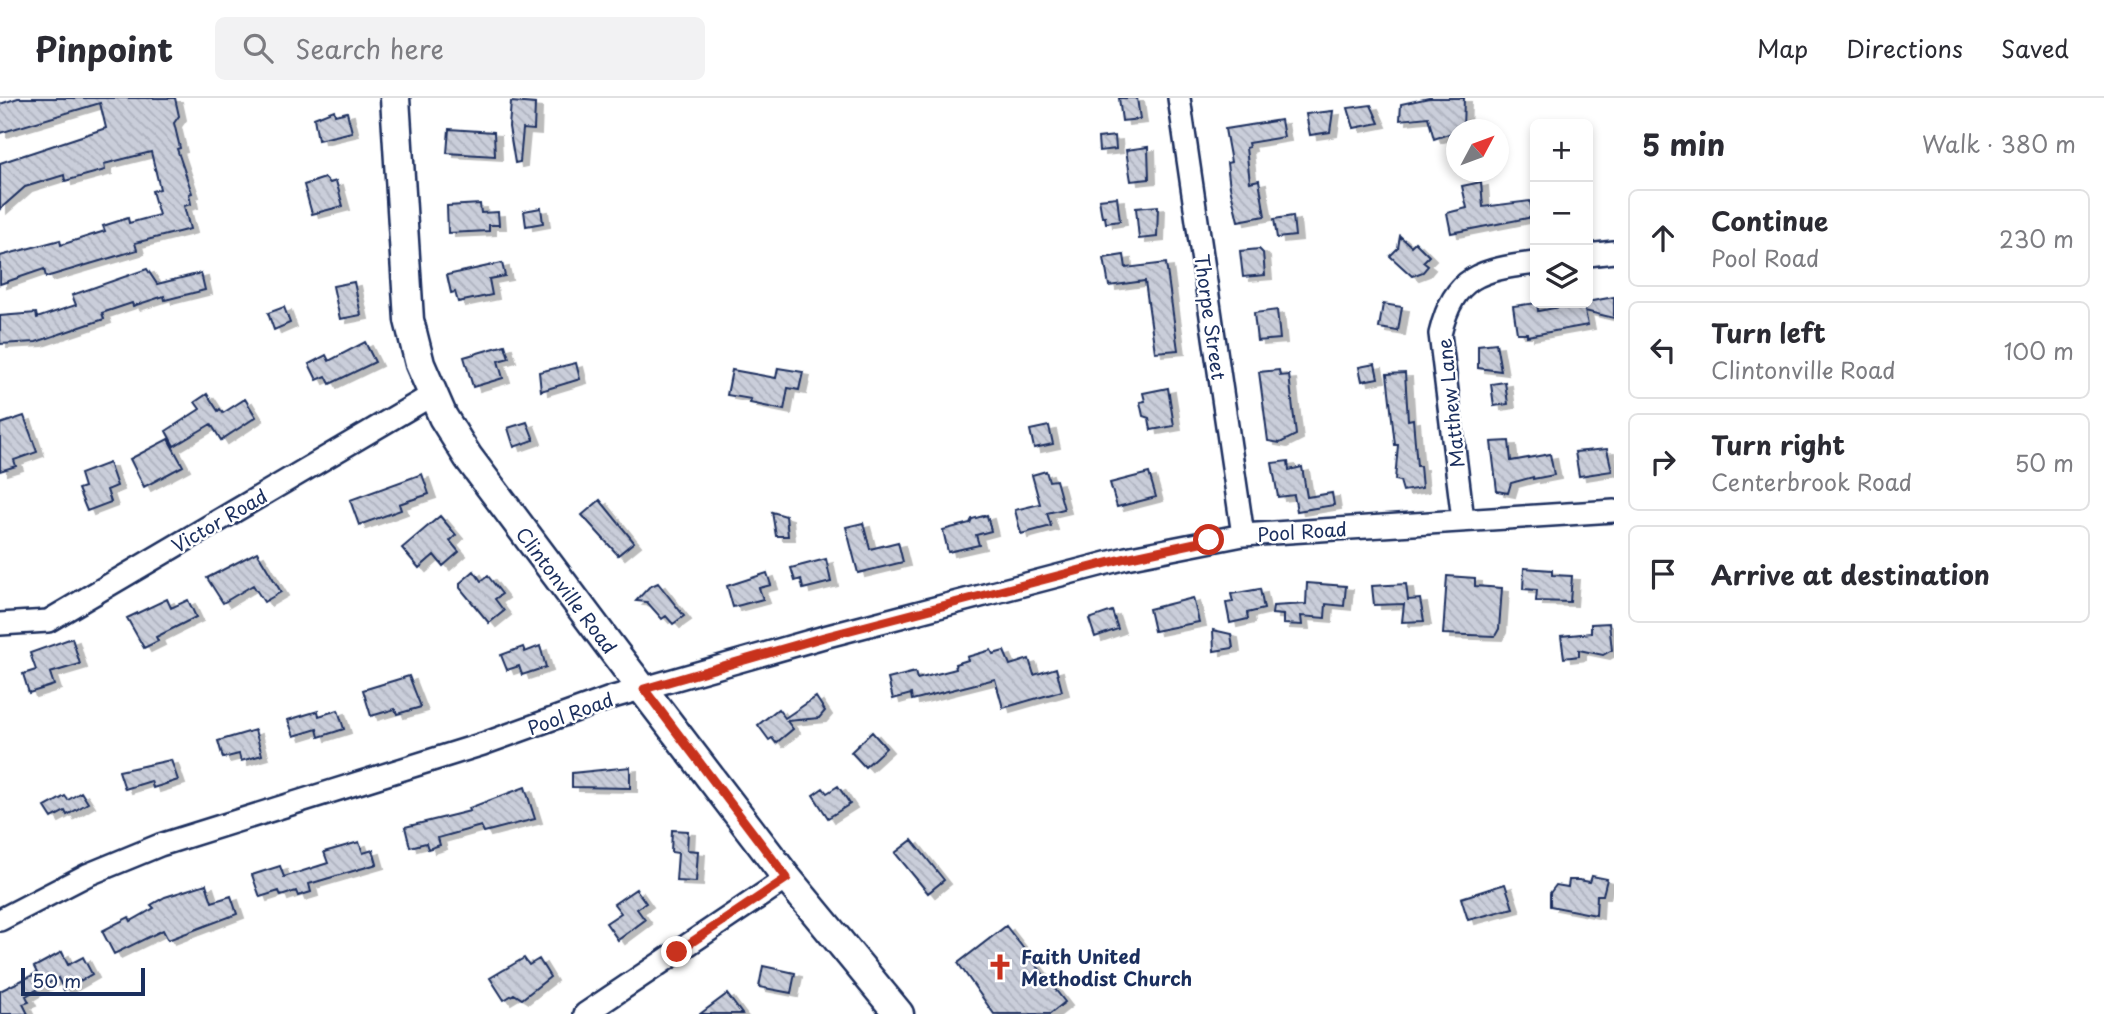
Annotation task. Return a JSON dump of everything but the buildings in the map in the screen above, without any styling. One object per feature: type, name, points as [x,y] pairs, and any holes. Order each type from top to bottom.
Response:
[{"type":"main road","name":"Clintonville Road","points":[[395,98],[409,320],[416,351],[432,395],[468,457],[787,878],[899,1014]]},
{"type":"street","name":"Thorpe Street","points":[[1179,98],[1243,535]]},
{"type":"street","points":[[1593,254],[1614,252]]},
{"type":"street","name":"Matthew Lane","points":[[1463,520],[1440,334],[1446,308],[1467,281],[1498,268],[1530,264]]},
{"type":"street","name":"Victor Road","points":[[0,624],[48,621],[432,395]]},
{"type":"street","name":"Pool Road","points":[[0,920],[87,875],[160,845],[483,744],[644,689],[824,637],[1113,562],[1174,547],[1243,535],[1614,511]]},
{"type":"street","points":[[585,1014],[787,878]]},
{"type":"place","name":"Faith United Methodist Church","points":[[1000,967]]},
{"type":"route","points":[[677,952],[787,878],[644,689],[824,637],[1126,558],[1209,540]]}]
